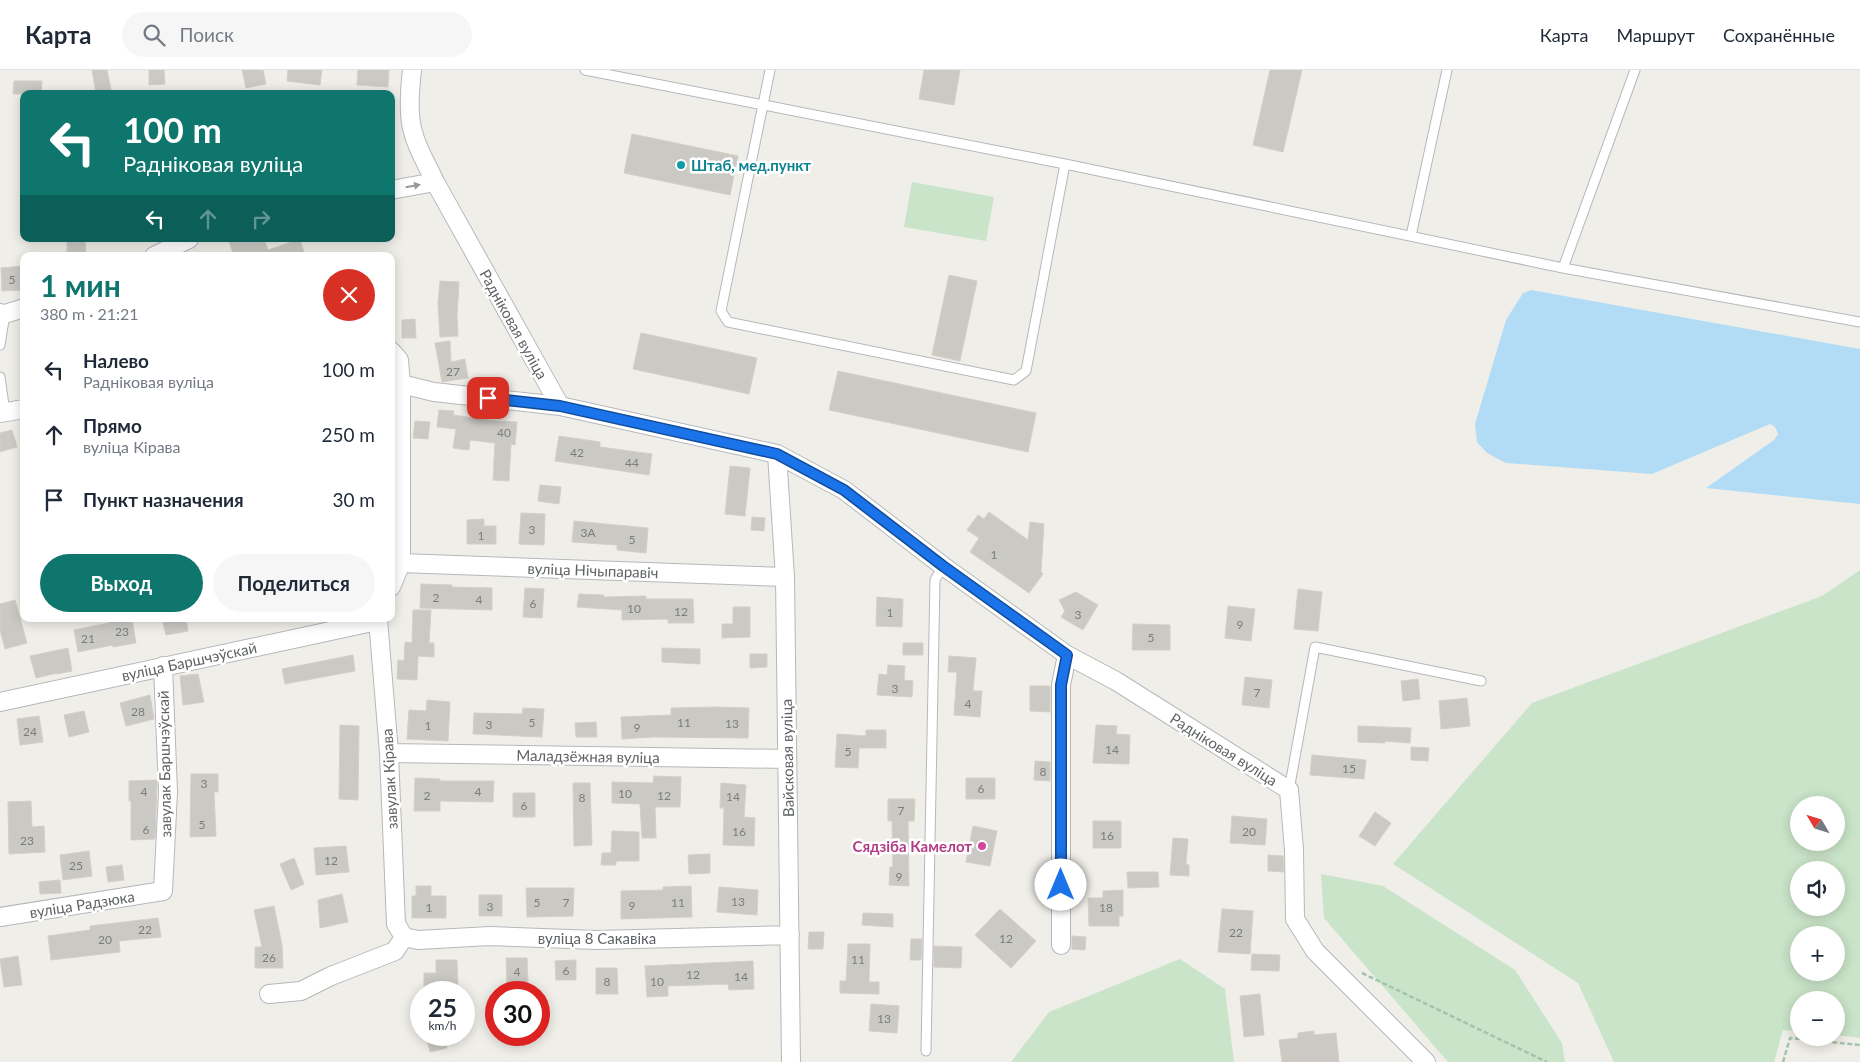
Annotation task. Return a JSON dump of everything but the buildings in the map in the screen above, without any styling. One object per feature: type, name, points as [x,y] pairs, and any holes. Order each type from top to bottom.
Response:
[{"type":"street","name":"Радніковая вуліца","points":[[412,70],[410,89],[412,132],[435,182],[560,406],[777,454],[844,490],[943,566],[1067,655],[1116,681],[1289,790],[1294,850],[1295,919],[1315,951],[1426,1062]]},
{"type":"street","points":[[395,189],[435,182]]},
{"type":"street","points":[[162,252],[183,242]]},
{"type":"street","points":[[2,314],[20,309]]},
{"type":"street","points":[[395,355],[399,360],[402,384],[401,563],[395,577]]},
{"type":"street","points":[[402,384],[434,392],[560,406]]},
{"type":"street","points":[[2,413],[20,410]]},
{"type":"street","name":"Вайсковая вуліца","points":[[777,454],[785,578],[791,1062]]},
{"type":"street","name":"вуліца Нічыпаравіч","points":[[401,563],[785,578]]},
{"type":"street","name":"вуліца Баршчэўскай","points":[[0,702],[369,622]]},
{"type":"street","name":"завулак Кірава","points":[[378,622],[389,753],[396,924],[404,937]]},
{"type":"street","points":[[1060,945],[1061,685],[1067,655]]},
{"type":"street","name":"завулак Баршчэўскай","points":[[163,666],[168,792],[163,891]]},
{"type":"street","name":"Маладзёжная вуліца","points":[[389,753],[787,759]]},
{"type":"street","name":"вуліца Радзюка","points":[[0,917],[163,891]]},
{"type":"street","name":"вуліца 8 Сакавіка","points":[[404,937],[418,940],[490,936],[597,940],[790,936]]},
{"type":"street","points":[[269,994],[301,991],[331,976],[394,951],[404,937]]},
{"type":"lane","points":[[585,70],[1065,164],[1563,268],[1860,322]]},
{"type":"lane","points":[[770,70],[722,311],[728,322],[1014,380],[1026,371],[1065,164]]},
{"type":"lane","points":[[1411,236],[1447,70]]},
{"type":"lane","points":[[1563,268],[1635,70]]},
{"type":"lane","points":[[0,345],[2,314]]},
{"type":"lane","points":[[0,377],[2,413]]},
{"type":"lane","points":[[926,1051],[935,580],[943,566]]},
{"type":"lane","points":[[1289,790],[1315,648],[1480,681]]},
{"type":"path","points":[[1360,972],[1547,1062]]},
{"type":"path","points":[[1783,1062],[1790,1038],[1860,1045]]},
{"type":"green space","points":[[912,182],[994,197],[986,241],[904,227]]},
{"type":"green space","points":[[1860,570],[1860,1038],[1845,1036],[1845,991],[1790,991],[1790,1030],[1783,1030],[1774,1062],[1614,1062],[1578,983],[1393,864],[1532,703],[1822,596]]},
{"type":"green space","points":[[1321,874],[1383,886],[1515,970],[1562,1043],[1565,1062],[1448,1062],[1324,918]]},
{"type":"green space","points":[[1180,959],[1225,989],[1234,1062],[1011,1062],[1049,1012]]},
{"type":"water","points":[[1531,290],[1860,349],[1860,504],[1706,488],[1774,440],[1778,434],[1775,427],[1770,424],[1652,474],[1506,463],[1487,453],[1477,442],[1475,424],[1506,320],[1523,293]]},
{"type":"place","name":"Штаб, мeд.пункт","points":[[681,165]]},
{"type":"place","name":"Сядзіба Камелот","points":[[982,846]]},
{"type":"route","points":[[488,398],[560,406],[777,454],[844,490],[943,566],[1067,655],[1061,685],[1061,885]]}]
